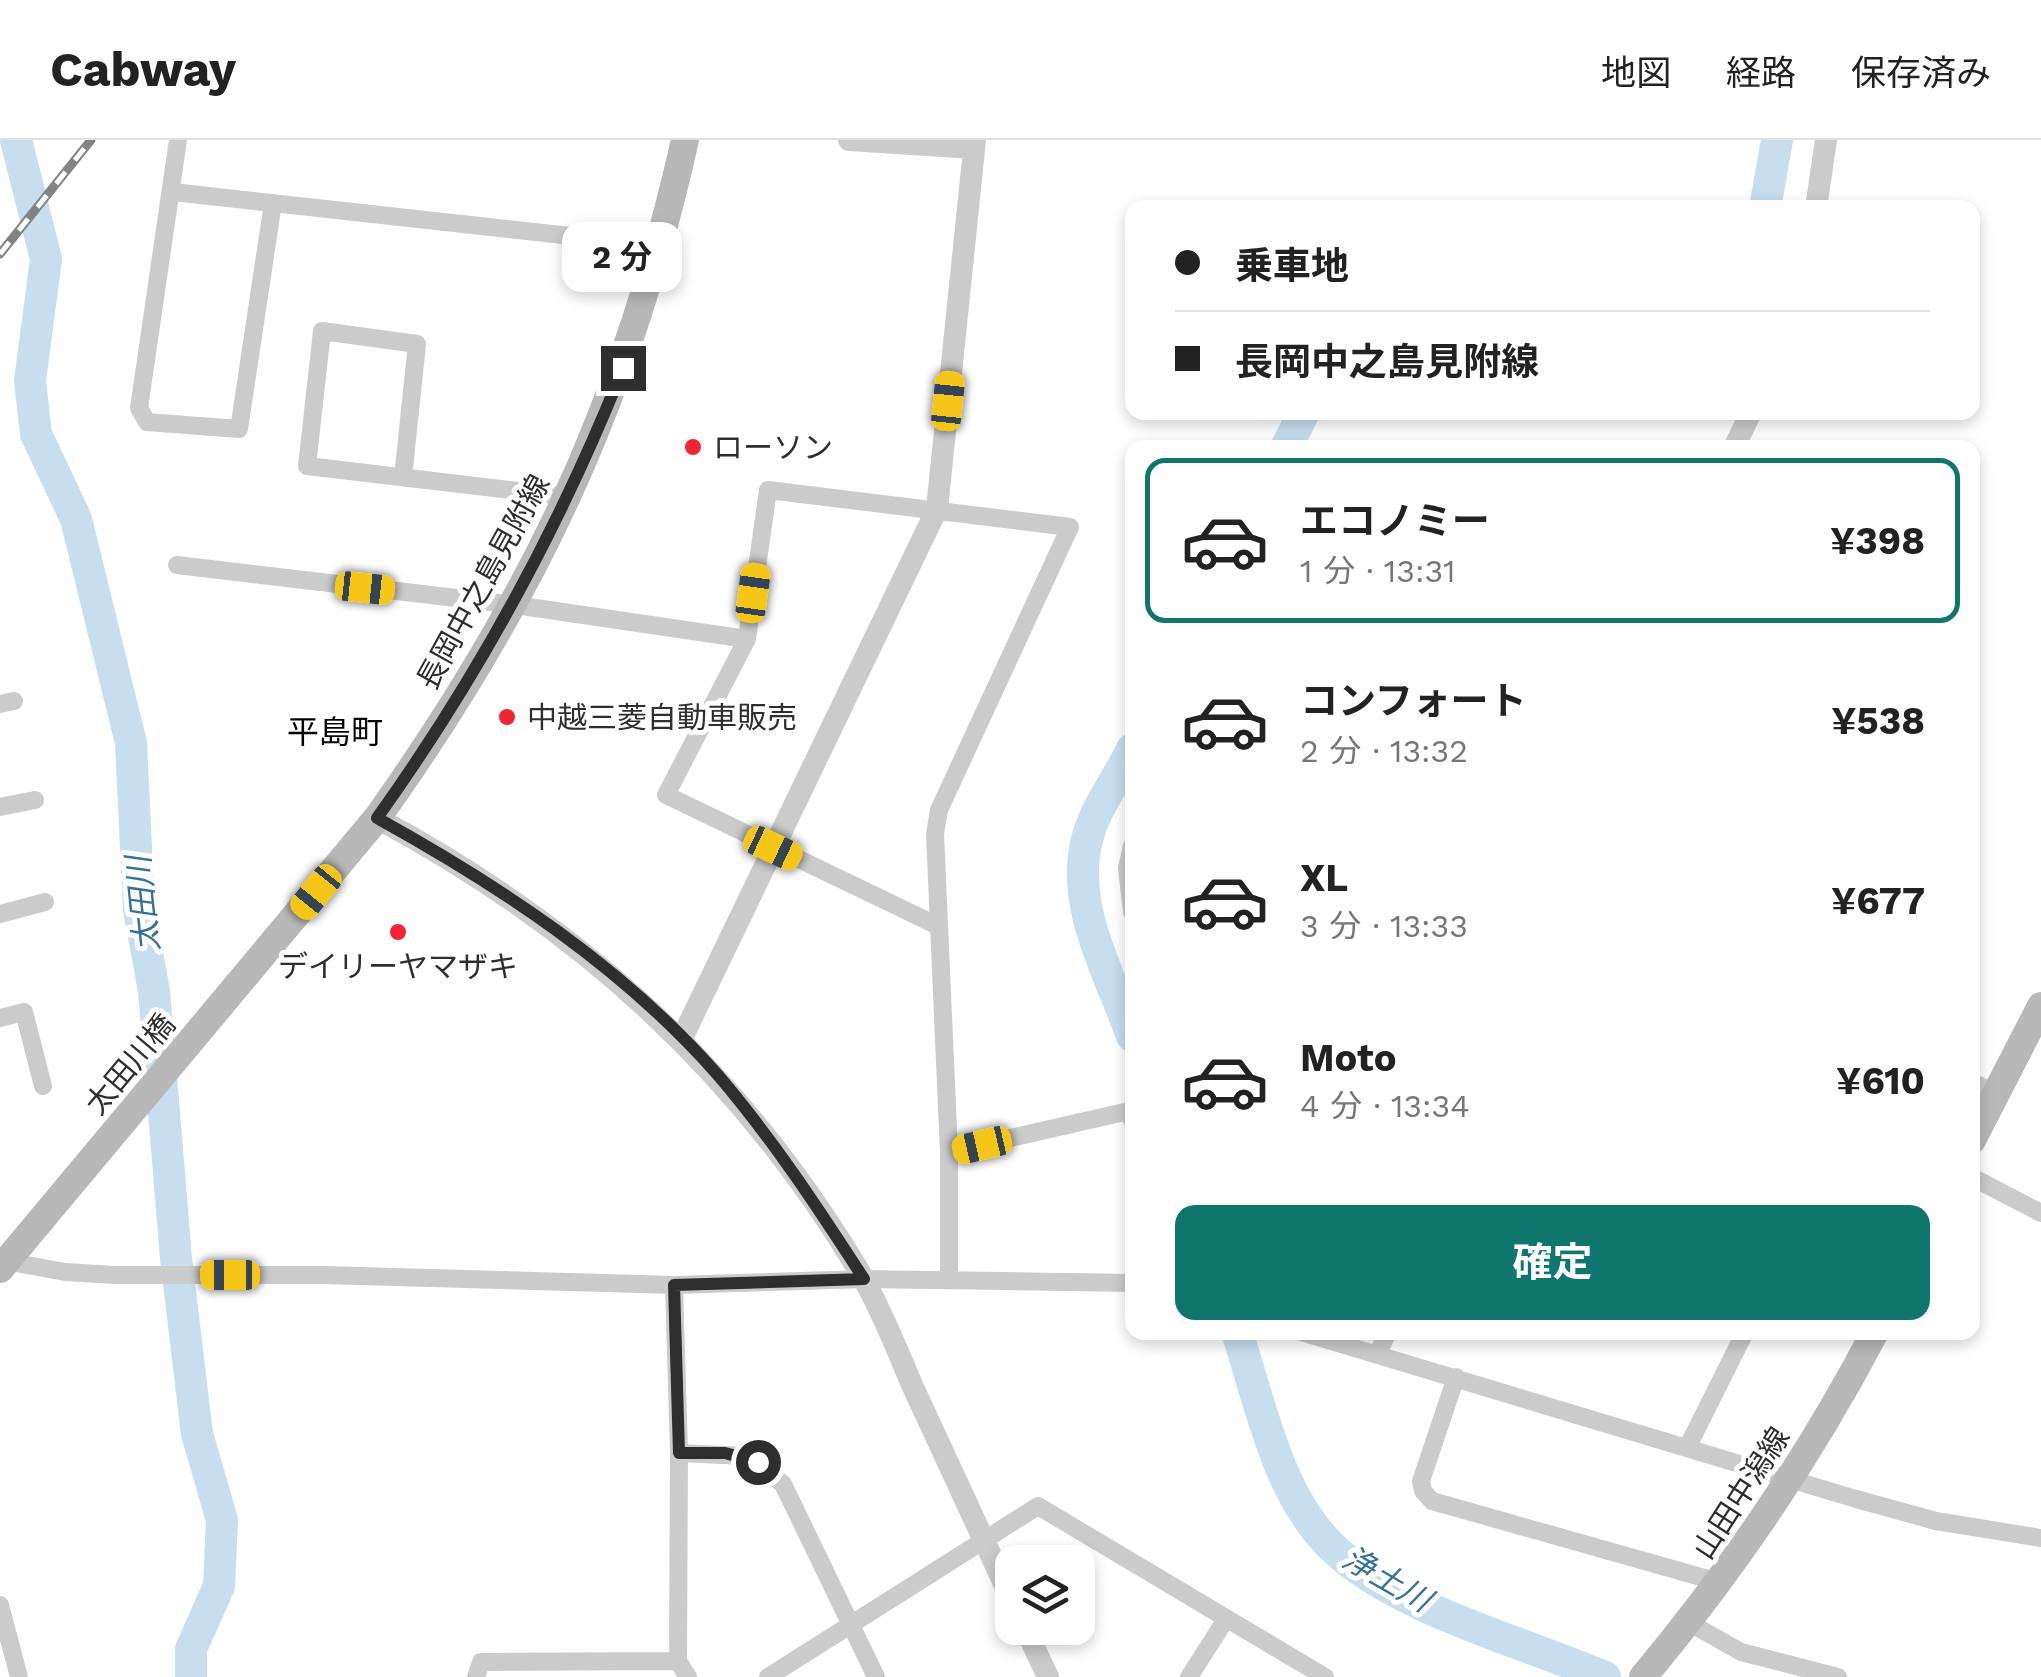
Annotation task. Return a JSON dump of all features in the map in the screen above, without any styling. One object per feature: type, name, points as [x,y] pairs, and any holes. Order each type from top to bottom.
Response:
[{"type":"main road","name":"長岡中之島見附線","points":[[228,998],[377,818],[432,740],[515,605],[569,497],[623,368],[661,246],[685,140]]},
{"type":"main road","name":"太田川橋","points":[[2,1263],[228,998]]},
{"type":"main road","points":[[1984,1089],[2041,1006]]},
{"type":"main road","name":"山田中潟線","points":[[1647,1673],[1722,1584],[1793,1478],[1871,1340]]},
{"type":"street","points":[[178,140],[139,408],[148,422],[239,430],[273,203]]},
{"type":"street","points":[[682,1038],[937,509],[974,144],[849,140]]},
{"type":"street","points":[[1817,200],[1826,140]]},
{"type":"street","points":[[173,192],[661,246]]},
{"type":"street","points":[[403,477],[417,344],[322,332],[307,466],[569,497]]},
{"type":"street","points":[[936,925],[666,795],[747,639],[768,490],[1070,526],[939,810],[934,857],[949,1152],[949,1279]]},
{"type":"street","points":[[177,565],[515,605],[747,639]]},
{"type":"street","points":[[0,808],[35,800]]},
{"type":"street","points":[[377,818],[503,891],[682,1038],[773,1144],[864,1279],[995,1563]]},
{"type":"street","points":[[0,914],[45,902]]},
{"type":"street","points":[[0,1018],[24,1012],[43,1086]]},
{"type":"street","points":[[949,1152],[1125,1112]]},
{"type":"street","points":[[1980,1181],[2041,1212]]},
{"type":"street","points":[[2,1263],[114,1275],[307,1275],[674,1285],[864,1279],[1125,1283]]},
{"type":"street","points":[[476,1677],[481,1662],[683,1669],[674,1285]]},
{"type":"street","points":[[1327,1340],[1936,1521],[2041,1538]]},
{"type":"street","points":[[1376,1355],[1384,1340]]},
{"type":"street","points":[[1688,1446],[1742,1340]]},
{"type":"street","points":[[1456,1377],[1422,1481],[1423,1491],[1432,1501],[1722,1584]]},
{"type":"street","points":[[679,1453],[746,1456],[783,1484],[876,1677]]},
{"type":"street","points":[[768,1677],[985,1541],[1014,1517],[1038,1506],[1325,1677]]},
{"type":"street","points":[[0,1604],[19,1677]]},
{"type":"street","points":[[1189,1677],[1226,1619]]},
{"type":"street","points":[[1688,1622],[1741,1652],[1838,1677]]},
{"type":"street","points":[[1033,1645],[1048,1677]]},
{"type":"waterway","name":"太田川","points":[[16,140],[46,259],[30,381],[36,434],[76,519],[131,743],[139,909],[154,991],[176,1258],[197,1434],[222,1520],[219,1586],[191,1649],[191,1677]]},
{"type":"waterway","name":"浄土川","points":[[1766,200],[1777,140]]},
{"type":"waterway","name":"浄土川","points":[[1290,440],[1300,420]]},
{"type":"waterway","name":"浄土川","points":[[1125,762],[1095,816],[1083,865],[1088,915],[1125,1018]]},
{"type":"waterway","name":"浄土川","points":[[1239,1340],[1284,1474],[1297,1501],[1332,1547],[1358,1569],[1424,1606],[1605,1677]]},
{"type":"railway","points":[[0,254],[91,140]]},
{"type":"place","name":"ローソン","points":[[693,447]]},
{"type":"place","name":"中越三菱自動車販売","points":[[507,717]]},
{"type":"place","name":"デイリーヤマザキ","points":[[398,932]]},
{"type":"district","name":"平島町","points":[[335,732]]},
{"type":"route","points":[[623,368],[550,539],[515,605],[432,740],[377,818],[503,891],[599,965],[682,1038],[773,1144],[864,1279],[674,1285],[679,1453],[725,1453],[758,1462]]}]
